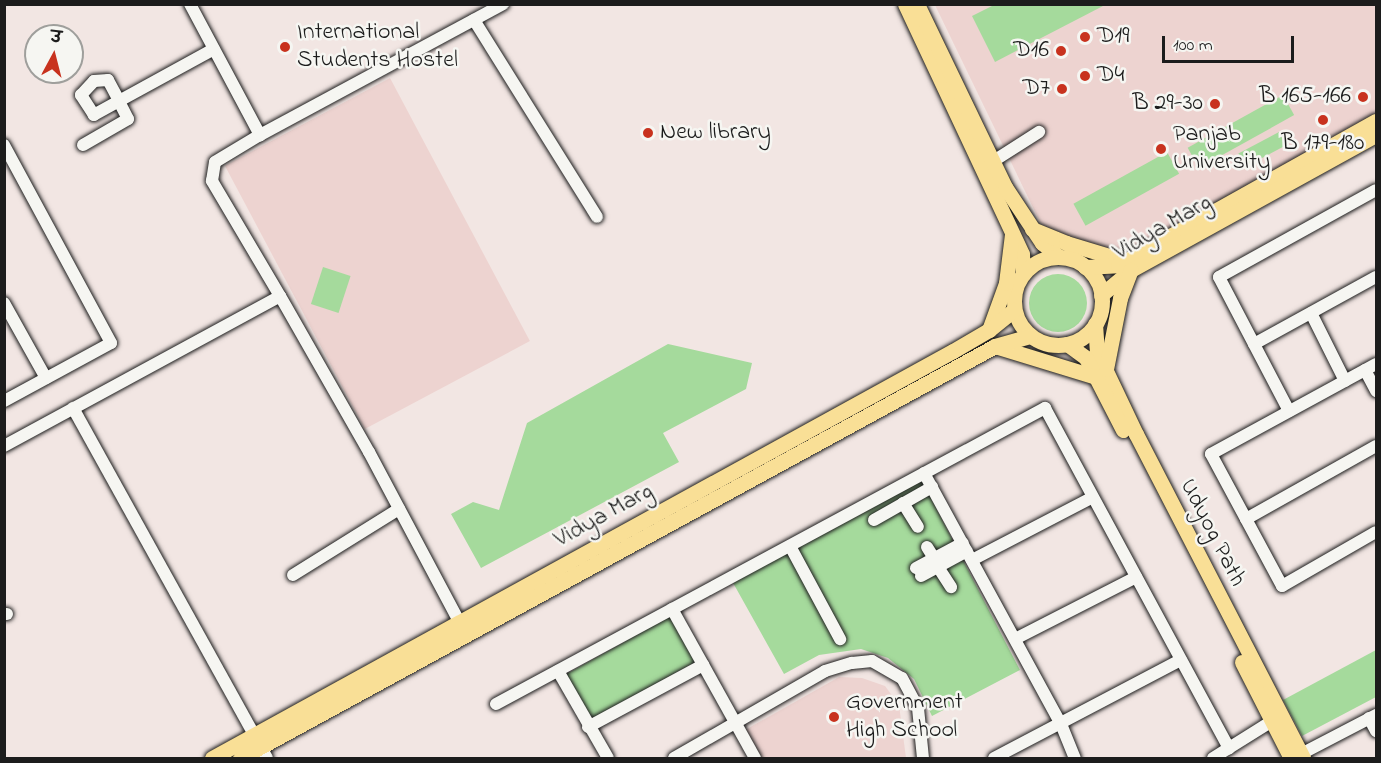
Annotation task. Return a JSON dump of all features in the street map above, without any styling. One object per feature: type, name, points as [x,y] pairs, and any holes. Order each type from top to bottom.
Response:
[{"type":"main road","points":[[905,4],[1022,254],[1023,274],[1013,299],[1014,310],[1030,336],[1049,344],[1067,344],[1085,335],[1095,324],[1101,307],[1099,285],[1085,267],[1075,261],[1059,257],[1042,243],[1032,229],[992,162],[917,4]]},
{"type":"main road","name":"Vidya Marg","points":[[1101,295],[1128,265],[1377,121]]},
{"type":"main road","name":"Vidya Marg","points":[[1085,267],[1128,265],[1377,135]]},
{"type":"main road","points":[[995,346],[1101,373],[1128,265],[1032,229]]},
{"type":"main road","points":[[989,330],[1006,283],[1012,232]]},
{"type":"main road","points":[[1023,274],[1041,261],[1059,257]]},
{"type":"main road","name":"Vidya Marg","points":[[212,759],[261,747],[459,621],[989,330],[1014,310]]},
{"type":"main road","name":"Udyog Path","points":[[1095,324],[1101,373],[1272,721],[1298,757]]},
{"type":"main road","name":"Vidya Marg","points":[[240,759],[894,404],[995,346],[1030,336]]},
{"type":"main road","name":"Udyog Path","points":[[1067,344],[1101,373],[1136,434],[1298,757]]},
{"type":"street","points":[[190,4],[260,135]]},
{"type":"street","points":[[459,621],[399,508],[280,296],[212,181],[215,162],[260,135],[503,4]]},
{"type":"street","points":[[474,20],[597,217]]},
{"type":"street","points":[[83,145],[128,119],[119,101],[214,49]]},
{"type":"street","points":[[992,162],[1039,132]]},
{"type":"street","points":[[4,145],[111,343],[4,400]]},
{"type":"street","points":[[1289,411],[1219,277],[1376,190]]},
{"type":"street","points":[[1254,344],[1377,277]]},
{"type":"street","points":[[4,446],[280,296]]},
{"type":"street","points":[[4,303],[45,378]]},
{"type":"street","points":[[1311,313],[1345,381]]},
{"type":"street","points":[[1377,391],[1371,367],[1211,454],[1282,586],[1377,532]]},
{"type":"street","points":[[73,408],[261,747]]},
{"type":"street","points":[[496,704],[1045,408],[1229,748]]},
{"type":"street","points":[[1246,519],[1377,446]]},
{"type":"street","points":[[924,473],[1061,724],[1076,759]]},
{"type":"street","points":[[874,520],[932,487]]},
{"type":"street","points":[[919,572],[1093,497]]},
{"type":"street","points":[[903,503],[918,527]]},
{"type":"street","points":[[293,575],[399,508]]},
{"type":"street","points":[[790,546],[840,639]]},
{"type":"street","points":[[927,547],[951,587]]},
{"type":"street","points":[[1015,639],[1136,577]]},
{"type":"street","points":[[672,609],[755,759]]},
{"type":"street","points":[[994,759],[1181,660]]},
{"type":"street","points":[[681,757],[825,671],[852,663],[873,661],[902,678],[918,708],[923,759]]},
{"type":"street","points":[[588,727],[703,665]]},
{"type":"street","points":[[558,671],[608,759]]},
{"type":"street","points":[[1298,757],[1373,716],[1377,731]]},
{"type":"street","points":[[1214,759],[1272,721]]},
{"type":"shaded area","name":"Panjab University","points":[[935,5],[1376,5],[1376,116],[1112,263],[1071,257],[1040,222]]},
{"type":"shaded area","points":[[390,78],[530,341],[365,429],[225,166]]},
{"type":"shaded area","name":"Government High School","points":[[839,677],[862,678],[885,686],[899,705],[906,758],[761,758],[745,730]]},
{"type":"green space","points":[[994,5],[1102,5],[995,62],[972,16]]},
{"type":"green space","points":[[1283,95],[1294,115],[1199,168],[1188,148]]},
{"type":"green space","points":[[1279,132],[1286,145],[1245,167],[1238,154]]},
{"type":"green space","points":[[1167,152],[1179,174],[1086,226],[1073,204]]},
{"type":"green space","points":[[323,267],[351,276],[339,313],[311,304]]},
{"type":"green space","points":[[1058,274],[1069,276],[1082,287],[1087,303],[1085,314],[1074,327],[1058,332],[1047,330],[1034,319],[1029,303],[1031,292],[1042,279]]},
{"type":"green space","points":[[668,344],[752,363],[746,389],[663,433],[679,462],[481,568],[451,514],[473,502],[499,510],[527,423]]},
{"type":"green space","points":[[922,481],[1020,670],[932,716],[914,679],[888,658],[861,649],[819,655],[784,674],[732,581]]},
{"type":"green space","points":[[671,616],[696,661],[590,720],[565,675]]},
{"type":"green space","points":[[1376,650],[1376,697],[1302,736],[1283,700]]},
{"type":"place","name":"D19","points":[[1085,37]]},
{"type":"place","name":"International Students Hostel","points":[[285,47]]},
{"type":"place","name":"D16","points":[[1061,51]]},
{"type":"place","name":"D4","points":[[1085,76]]},
{"type":"place","name":"D7","points":[[1062,89]]},
{"type":"place","name":"B 165-166","points":[[1363,97]]},
{"type":"place","name":"B 29-30","points":[[1215,104]]},
{"type":"place","name":"B 179-180","points":[[1323,120]]},
{"type":"place","name":"New library","points":[[648,133]]},
{"type":"place","name":"Panjab University","points":[[1161,149]]},
{"type":"place","name":"Government High School","points":[[834,717]]}]
